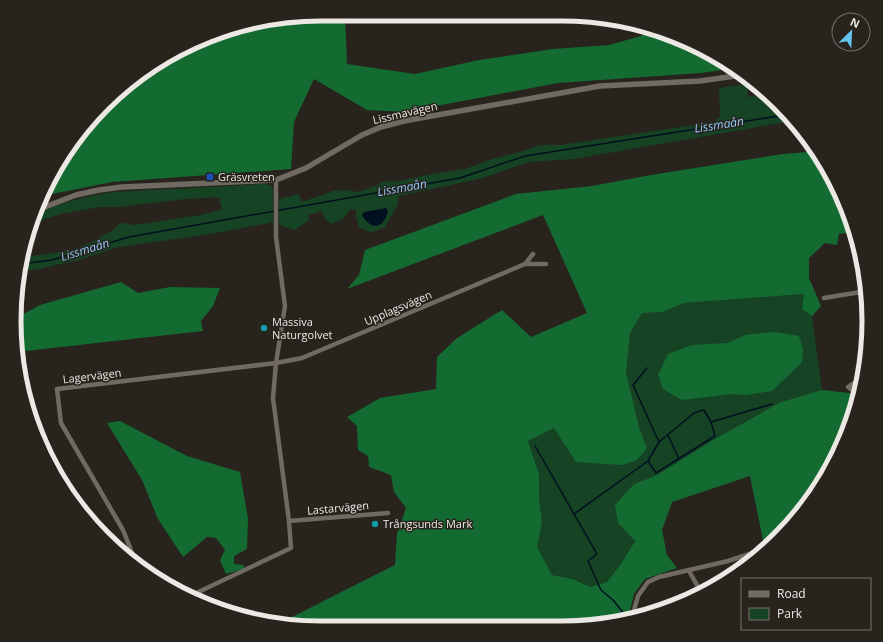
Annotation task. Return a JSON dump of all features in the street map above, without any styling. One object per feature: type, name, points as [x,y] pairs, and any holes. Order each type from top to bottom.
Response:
[{"type":"street","name":"Lissmavägen","points":[[43,208],[76,195],[122,187],[276,180],[306,168],[362,135],[381,127],[404,122],[600,86],[700,81],[735,76]]},
{"type":"street","points":[[196,593],[291,548],[289,521],[272,398],[285,306],[276,237],[276,180]]},
{"type":"street","points":[[525,264],[533,254]]},
{"type":"street","points":[[525,264],[546,264]]},
{"type":"street","name":"Upplagsvägen","points":[[276,363],[302,358],[525,264]]},
{"type":"street","points":[[824,298],[860,292]]},
{"type":"street","name":"Lagervägen","points":[[133,555],[123,530],[61,423],[57,389],[276,363]]},
{"type":"street","name":"Lastarvägen","points":[[289,521],[388,513]]},
{"type":"street","points":[[633,612],[638,596],[648,582],[659,577],[728,561],[753,553]]},
{"type":"street","points":[[690,570],[699,588]]},
{"type":"green space","points":[[321,21],[345,21],[347,64],[415,74],[479,60],[553,49],[609,45],[641,36],[645,33],[695,52],[725,69],[701,73],[558,83],[405,112],[367,110],[314,79],[294,122],[291,169],[112,182],[49,195],[61,171],[95,123],[123,95],[154,72],[159,71],[166,64],[188,52],[243,31],[282,24]]},
{"type":"green space","points":[[746,84],[748,97],[760,95],[787,122],[574,159],[529,162],[483,178],[399,196],[397,206],[385,227],[371,233],[359,227],[356,217],[356,210],[350,209],[343,219],[331,224],[325,219],[322,211],[309,215],[308,221],[295,230],[279,225],[279,199],[298,194],[302,202],[333,191],[346,190],[356,192],[368,189],[385,181],[394,182],[465,169],[495,158],[540,145],[561,145],[714,122],[720,117],[719,88]]},
{"type":"green space","points":[[810,152],[831,188],[849,233],[839,234],[837,245],[825,243],[809,258],[809,278],[821,306],[812,316],[802,309],[804,294],[684,303],[663,312],[642,313],[630,333],[626,372],[639,427],[647,448],[637,460],[622,465],[576,462],[554,428],[528,441],[539,474],[539,497],[542,522],[537,547],[552,575],[573,579],[590,587],[607,582],[635,541],[618,523],[615,505],[634,484],[657,475],[720,436],[781,402],[822,390],[853,393],[839,436],[822,471],[788,519],[764,543],[750,476],[672,502],[662,530],[667,555],[677,568],[645,579],[634,594],[629,613],[601,618],[562,621],[417,621],[413,619],[408,621],[321,621],[289,619],[395,565],[397,534],[406,508],[394,492],[391,475],[369,467],[368,456],[358,450],[357,426],[347,417],[380,398],[436,389],[437,357],[457,338],[502,310],[531,337],[587,313],[543,215],[347,289],[359,275],[365,250],[516,194],[592,186],[783,154]]},
{"type":"green space","points":[[265,184],[271,185],[273,189],[273,222],[211,234],[119,247],[79,260],[26,270],[28,257],[71,250],[92,242],[112,231],[119,224],[124,223],[135,225],[222,210],[219,197],[185,199],[119,207],[100,207],[60,214],[38,221],[42,210],[46,209],[85,197],[115,192]]},
{"type":"green space","points":[[121,282],[138,293],[170,287],[220,288],[213,306],[201,321],[203,331],[23,351],[21,315],[40,305]]},
{"type":"green space","points":[[805,294],[802,309],[812,316],[822,390],[781,402],[720,436],[657,475],[634,484],[618,523],[635,540],[620,565],[607,582],[590,587],[573,579],[552,575],[536,547],[542,522],[539,497],[539,474],[528,441],[554,428],[647,448],[639,427],[626,372],[630,333],[642,313],[663,312],[684,303]]},
{"type":"green space","points":[[775,332],[799,336],[803,349],[802,362],[772,391],[746,395],[731,394],[682,400],[663,389],[658,375],[668,354],[692,345],[728,343],[745,335]]},
{"type":"green space","points":[[120,421],[187,456],[240,472],[248,519],[247,549],[234,556],[234,564],[244,565],[244,569],[226,574],[220,560],[225,550],[216,538],[207,537],[183,557],[158,519],[142,480],[107,423]]},
{"type":"water","points":[[386,208],[388,211],[383,222],[376,226],[367,222],[362,214],[364,212]]},
{"type":"waterway","name":"Lissmaån","points":[[27,263],[52,260],[129,237],[460,178],[525,156],[781,116]]},
{"type":"waterway","points":[[647,368],[633,385],[659,442]]},
{"type":"waterway","points":[[648,461],[656,473],[715,436],[711,422],[772,404]]},
{"type":"waterway","points":[[574,514],[648,461],[659,442],[694,413],[704,410],[711,422]]},
{"type":"waterway","points":[[668,435],[679,459]]},
{"type":"waterway","points":[[535,446],[597,554],[588,561],[601,590],[614,601],[624,614]]},
{"type":"place","name":"Gräsvreten","points":[[210,177]]},
{"type":"place","name":"Massiva Naturgolvet","points":[[264,328]]},
{"type":"place","name":"Trångsunds Mark","points":[[375,524]]}]
